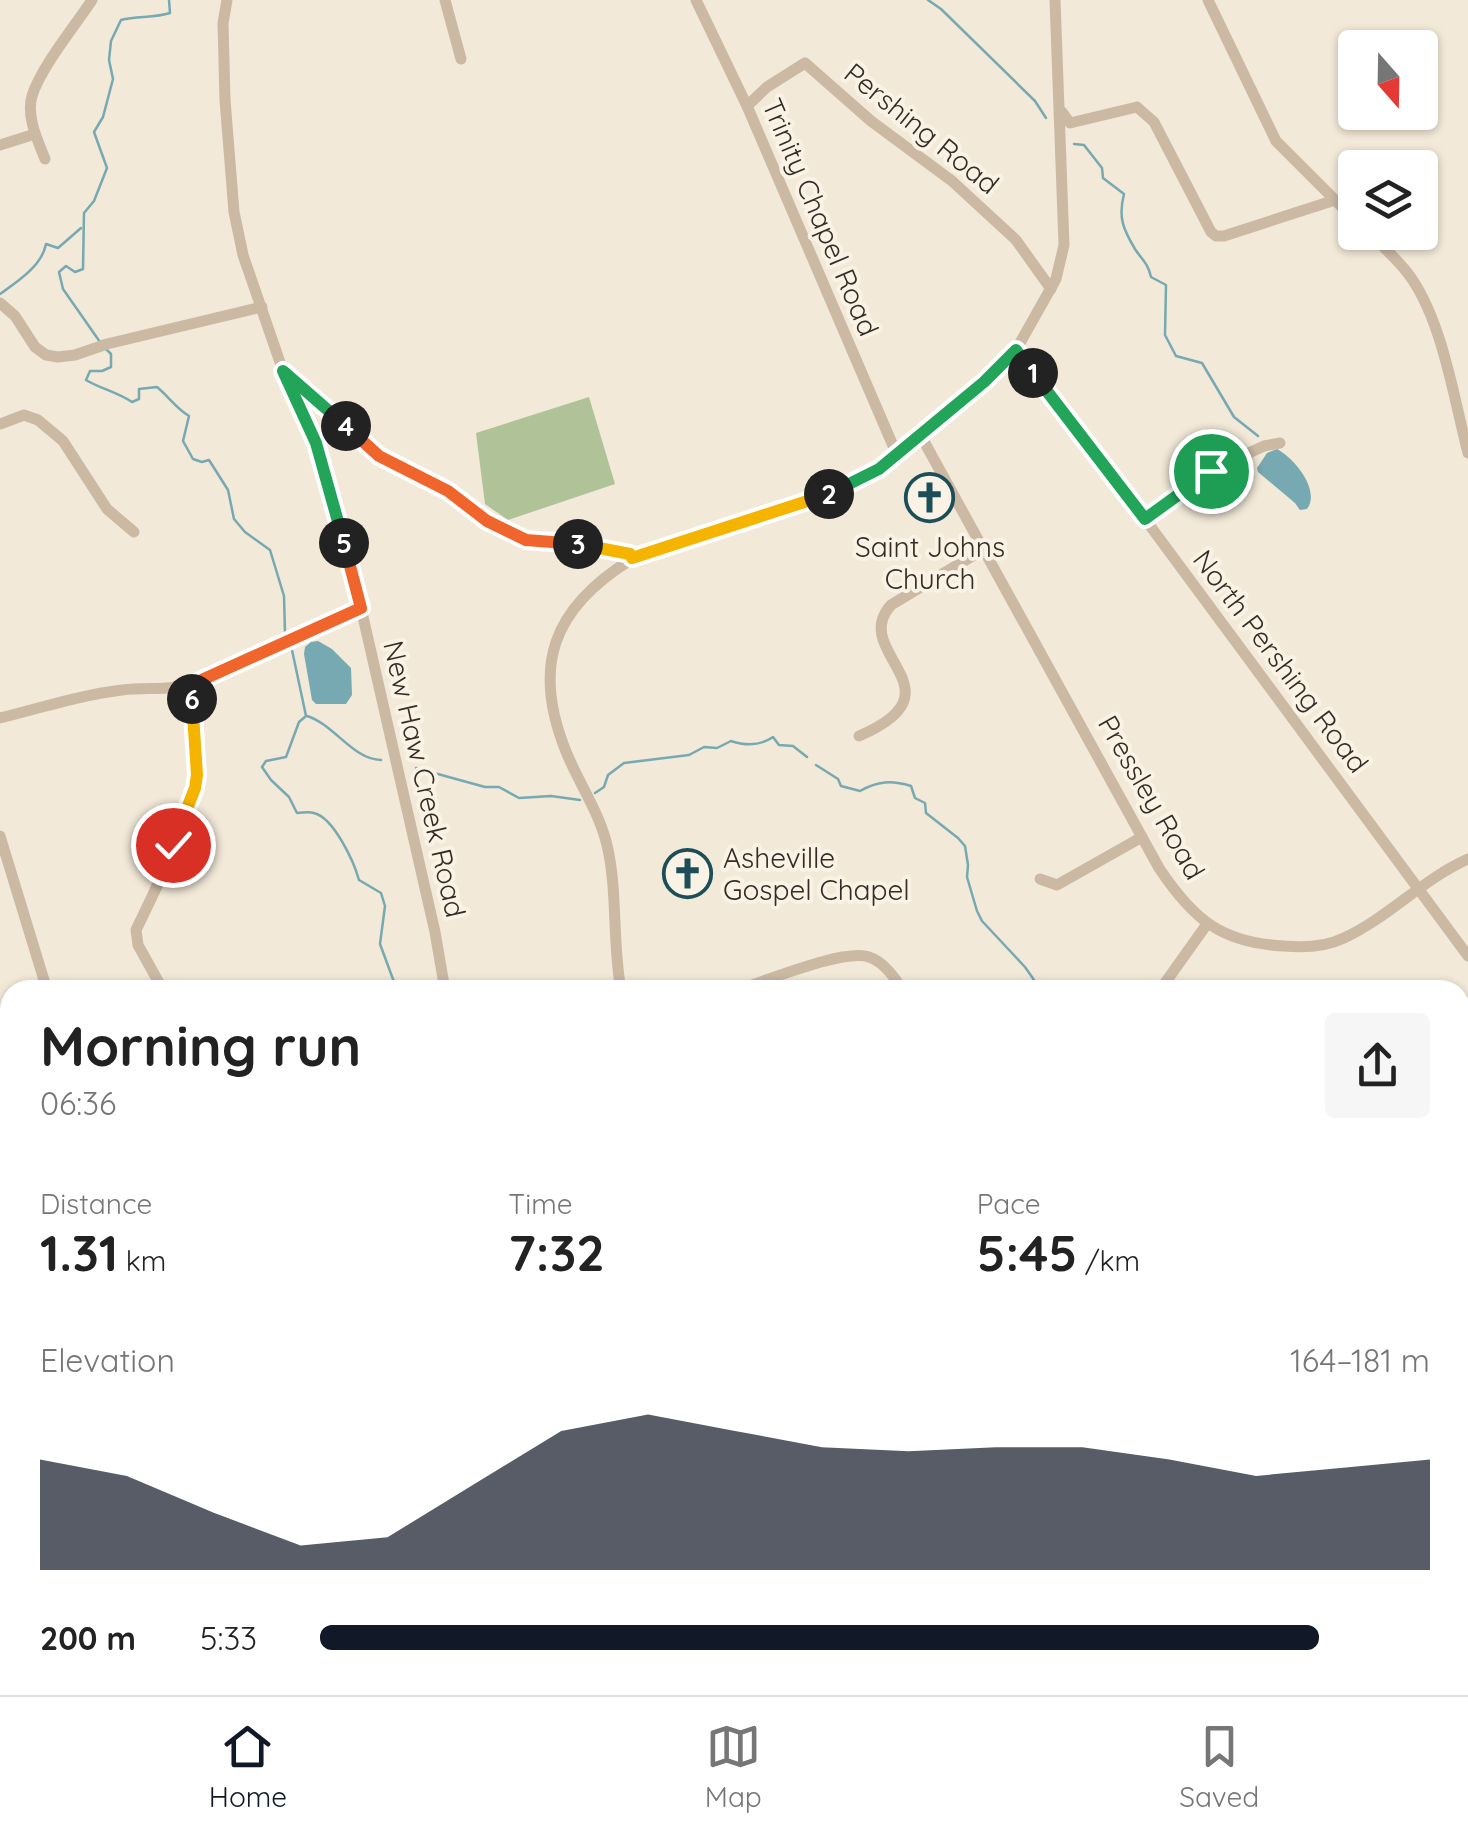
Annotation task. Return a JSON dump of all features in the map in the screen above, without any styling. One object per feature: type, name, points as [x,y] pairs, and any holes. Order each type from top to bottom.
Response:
[{"type":"street","points":[[46,159],[35,134],[31,97],[92,0]]},
{"type":"street","name":"New Haw Creek Road","points":[[227,0],[223,24],[225,80],[234,212],[242,255],[331,491],[361,608],[443,980]]},
{"type":"street","points":[[444,0],[461,59]]},
{"type":"street","name":"Trinity Chapel Road","points":[[696,0],[747,106],[896,456]]},
{"type":"street","points":[[620,980],[607,844],[566,752],[550,697],[557,636],[603,578],[632,558],[841,490],[870,475],[921,436],[1016,350],[1061,266],[1065,234],[1056,0]]},
{"type":"street","points":[[1208,0],[1276,141],[1338,203]]},
{"type":"street","name":"Pershing Road","points":[[747,106],[767,87],[805,63],[871,121],[952,181],[1016,240],[1051,289]]},
{"type":"street","points":[[1060,110],[1070,124],[1137,107],[1154,122],[1216,236],[1335,200]]},
{"type":"street","points":[[0,145],[35,134]]},
{"type":"street","points":[[1387,250],[1403,266],[1436,329],[1468,452]]},
{"type":"street","points":[[0,303],[15,316],[35,347],[46,355],[65,357],[262,307]]},
{"type":"street","name":"North Pershing Road","points":[[1016,350],[1468,956]]},
{"type":"street","points":[[283,371],[379,456],[448,491],[487,521],[526,540],[587,545],[630,554],[632,558]]},
{"type":"street","points":[[0,424],[24,415],[38,420],[63,441],[107,509],[134,532]]},
{"type":"street","name":"Pressley Road","points":[[921,436],[1142,837],[1175,891],[1207,924],[1246,942],[1316,946],[1366,926],[1468,859]]},
{"type":"street","points":[[1145,519],[1218,467],[1280,443]]},
{"type":"street","points":[[859,736],[882,726],[901,706],[907,689],[886,649],[884,613],[984,549]]},
{"type":"street","points":[[0,718],[103,693],[179,688],[361,608]]},
{"type":"street","points":[[157,980],[138,945],[136,930],[195,788],[192,684]]},
{"type":"street","points":[[0,836],[44,980]]},
{"type":"street","points":[[1040,879],[1056,885],[1142,837]]},
{"type":"street","points":[[1167,980],[1207,924]]},
{"type":"street","points":[[768,980],[856,955],[881,963],[895,980]]},
{"type":"green space","points":[[589,397],[615,484],[508,520],[485,504],[476,433]]},
{"type":"water","points":[[1277,449],[1291,459],[1308,484],[1311,493],[1307,509],[1300,510],[1258,472],[1267,453]]},
{"type":"water","points":[[318,641],[351,668],[352,695],[346,704],[316,704],[312,700],[304,654],[305,647]]},
{"type":"waterway","points":[[100,342],[63,289],[59,272],[66,266],[75,272],[83,269],[84,213],[94,201],[107,168],[94,132],[103,117],[113,79],[111,41],[121,20],[170,13],[169,0]]},
{"type":"waterway","points":[[928,0],[1035,101],[1046,118]]},
{"type":"waterway","points":[[1074,144],[1084,145],[1102,168],[1103,178],[1124,194],[1122,216],[1127,235],[1151,277],[1166,285],[1165,335],[1176,356],[1202,363],[1234,417],[1258,436]]},
{"type":"waterway","points":[[0,294],[34,266],[46,244],[58,248],[81,228]]},
{"type":"waterway","points":[[105,348],[111,354],[111,367],[90,371],[86,380],[132,402],[139,399],[139,389],[157,387],[189,416],[183,441],[193,459],[209,460],[228,490],[234,519],[270,550],[284,596],[285,633]]},
{"type":"waterway","points":[[292,650],[306,716],[299,722],[286,757],[266,761],[262,767],[289,797],[297,813],[314,813],[329,823],[348,852],[359,880],[381,893],[385,906],[380,944],[393,980]]},
{"type":"waterway","points":[[307,716],[361,754],[381,760]]},
{"type":"waterway","points":[[595,793],[604,787],[608,775],[624,763],[689,755],[731,741],[753,744],[773,737],[779,745],[793,746],[807,757]]},
{"type":"waterway","points":[[816,765],[838,779],[841,786],[860,791],[885,782],[911,786],[915,798],[925,803],[926,813],[965,846],[967,877],[982,921],[1034,980]]},
{"type":"waterway","points":[[416,768],[485,787],[499,787],[519,798],[551,796],[580,800]]},
{"type":"waterway","points":[[513,1695],[529,1695]]},
{"type":"place","name":"Saint Johns Church","points":[[930,498]]},
{"type":"place","name":"Asheville Gospel Chapel","points":[[688,873]]},
{"type":"route","points":[[173,845],[197,775],[192,684],[361,608],[316,443],[283,371],[379,456],[448,491],[487,521],[526,540],[587,545],[630,554],[632,558],[841,490],[870,475],[921,436],[1016,350],[1145,519],[1211,471]]}]
